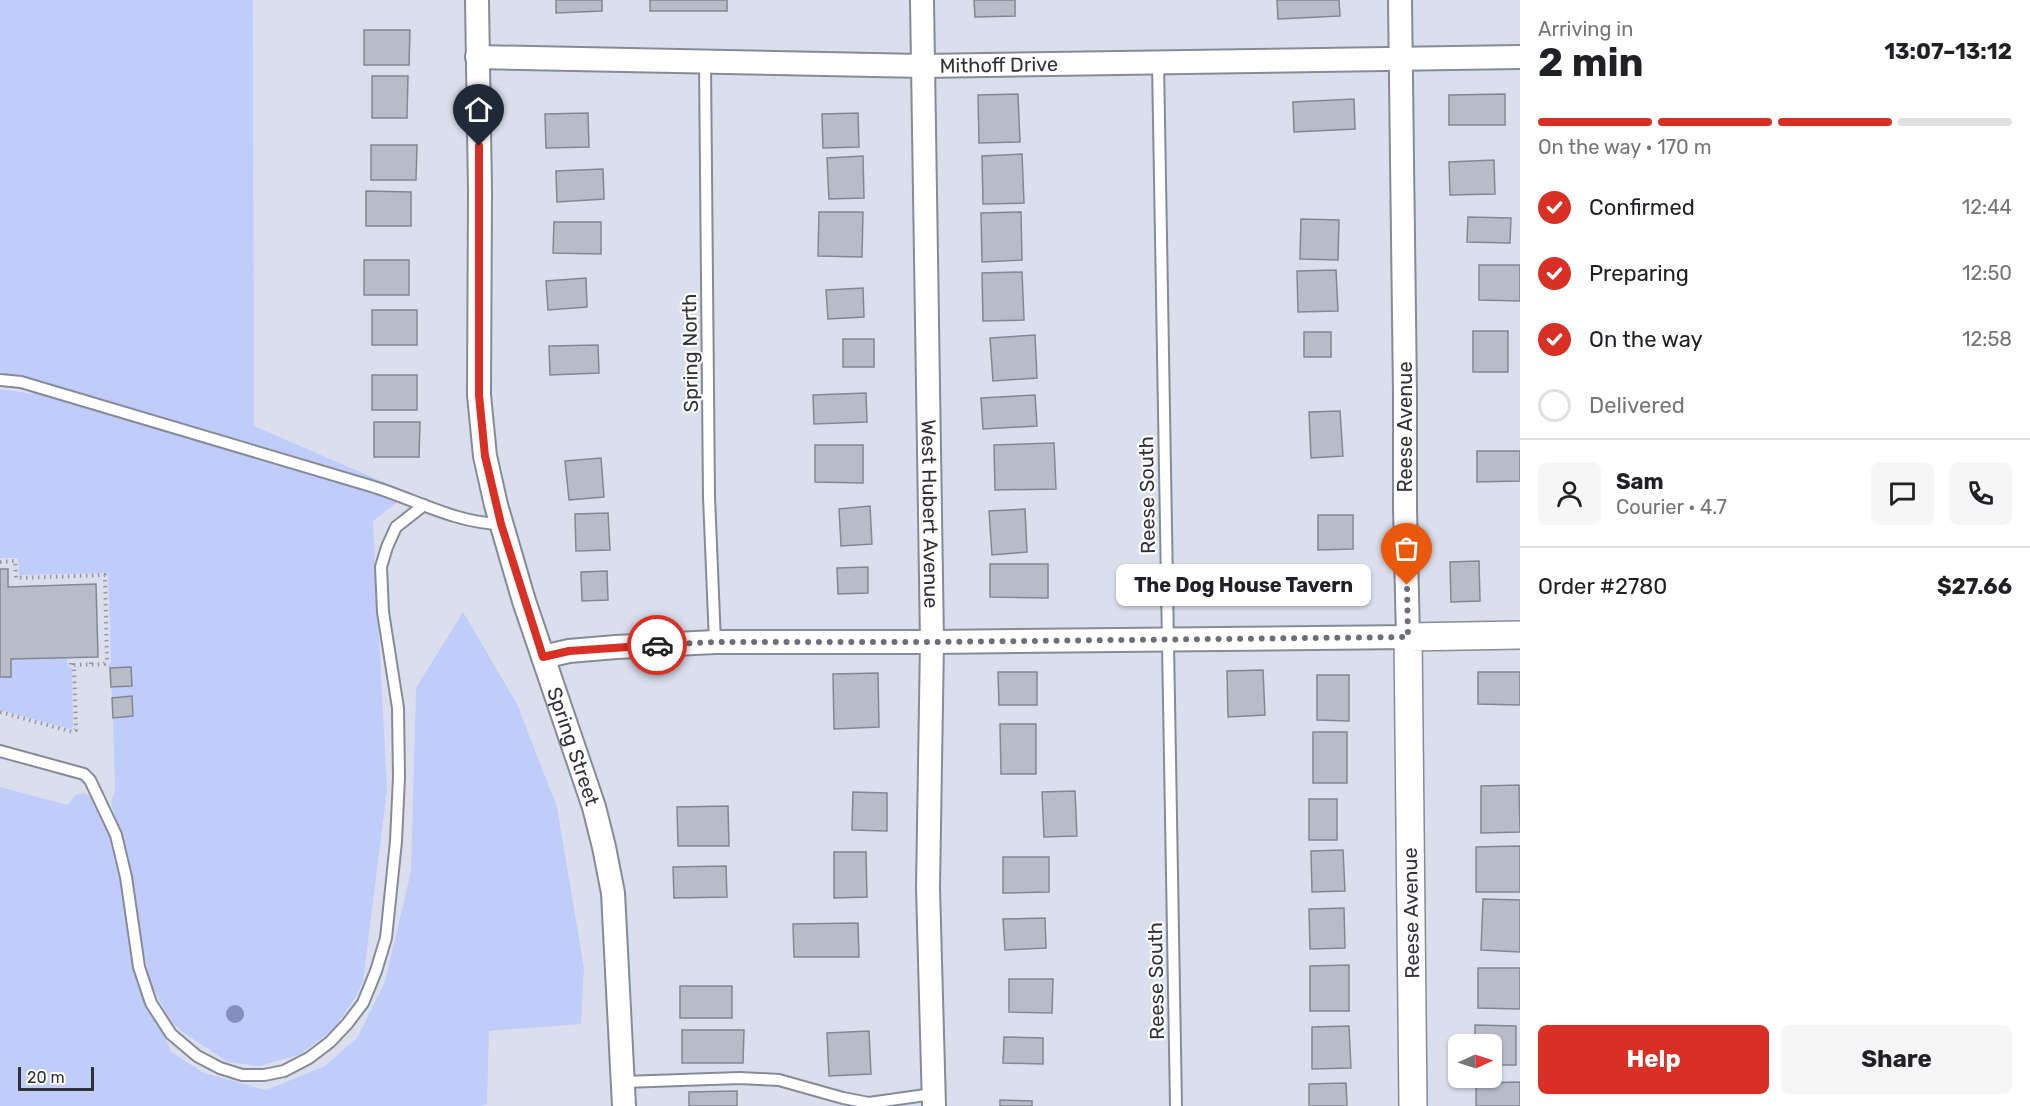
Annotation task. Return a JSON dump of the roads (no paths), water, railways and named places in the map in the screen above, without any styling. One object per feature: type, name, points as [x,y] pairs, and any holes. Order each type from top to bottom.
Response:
[{"type":"street","name":"Spring Street","points":[[477,0],[480,191],[479,395],[485,456],[501,524],[594,807],[613,893],[624,1106]]},
{"type":"street","name":"West Hubert Avenue","points":[[922,0],[932,642],[928,888],[933,1100]]},
{"type":"street","name":"Reese Avenue","points":[[1400,0],[1413,1106]]},
{"type":"street","name":"Mithoff Drive","points":[[477,57],[923,66],[1520,57]]},
{"type":"street","points":[[543,657],[569,651],[715,642],[932,642],[1520,635]]},
{"type":"lane","name":"Spring North","points":[[705,63],[709,496],[715,642]]},
{"type":"lane","name":"Reese South","points":[[1158,63],[1176,1106]]},
{"type":"lane","points":[[0,380],[21,382],[43,388],[392,492],[464,519],[486,524],[501,524]]},
{"type":"lane","points":[[0,751],[84,774],[90,780],[116,835],[126,877],[139,967],[151,1003],[171,1034],[197,1056],[220,1068],[242,1075],[264,1075],[284,1071],[309,1058],[341,1030],[363,1003],[386,938],[396,841],[399,777],[398,708],[383,612],[381,567],[396,527],[424,505]]},
{"type":"lane","points":[[623,1082],[740,1078],[779,1080],[868,1103],[933,1100]]},
{"type":"place","name":"The Dog House Tavern","points":[[1407,585]]}]
